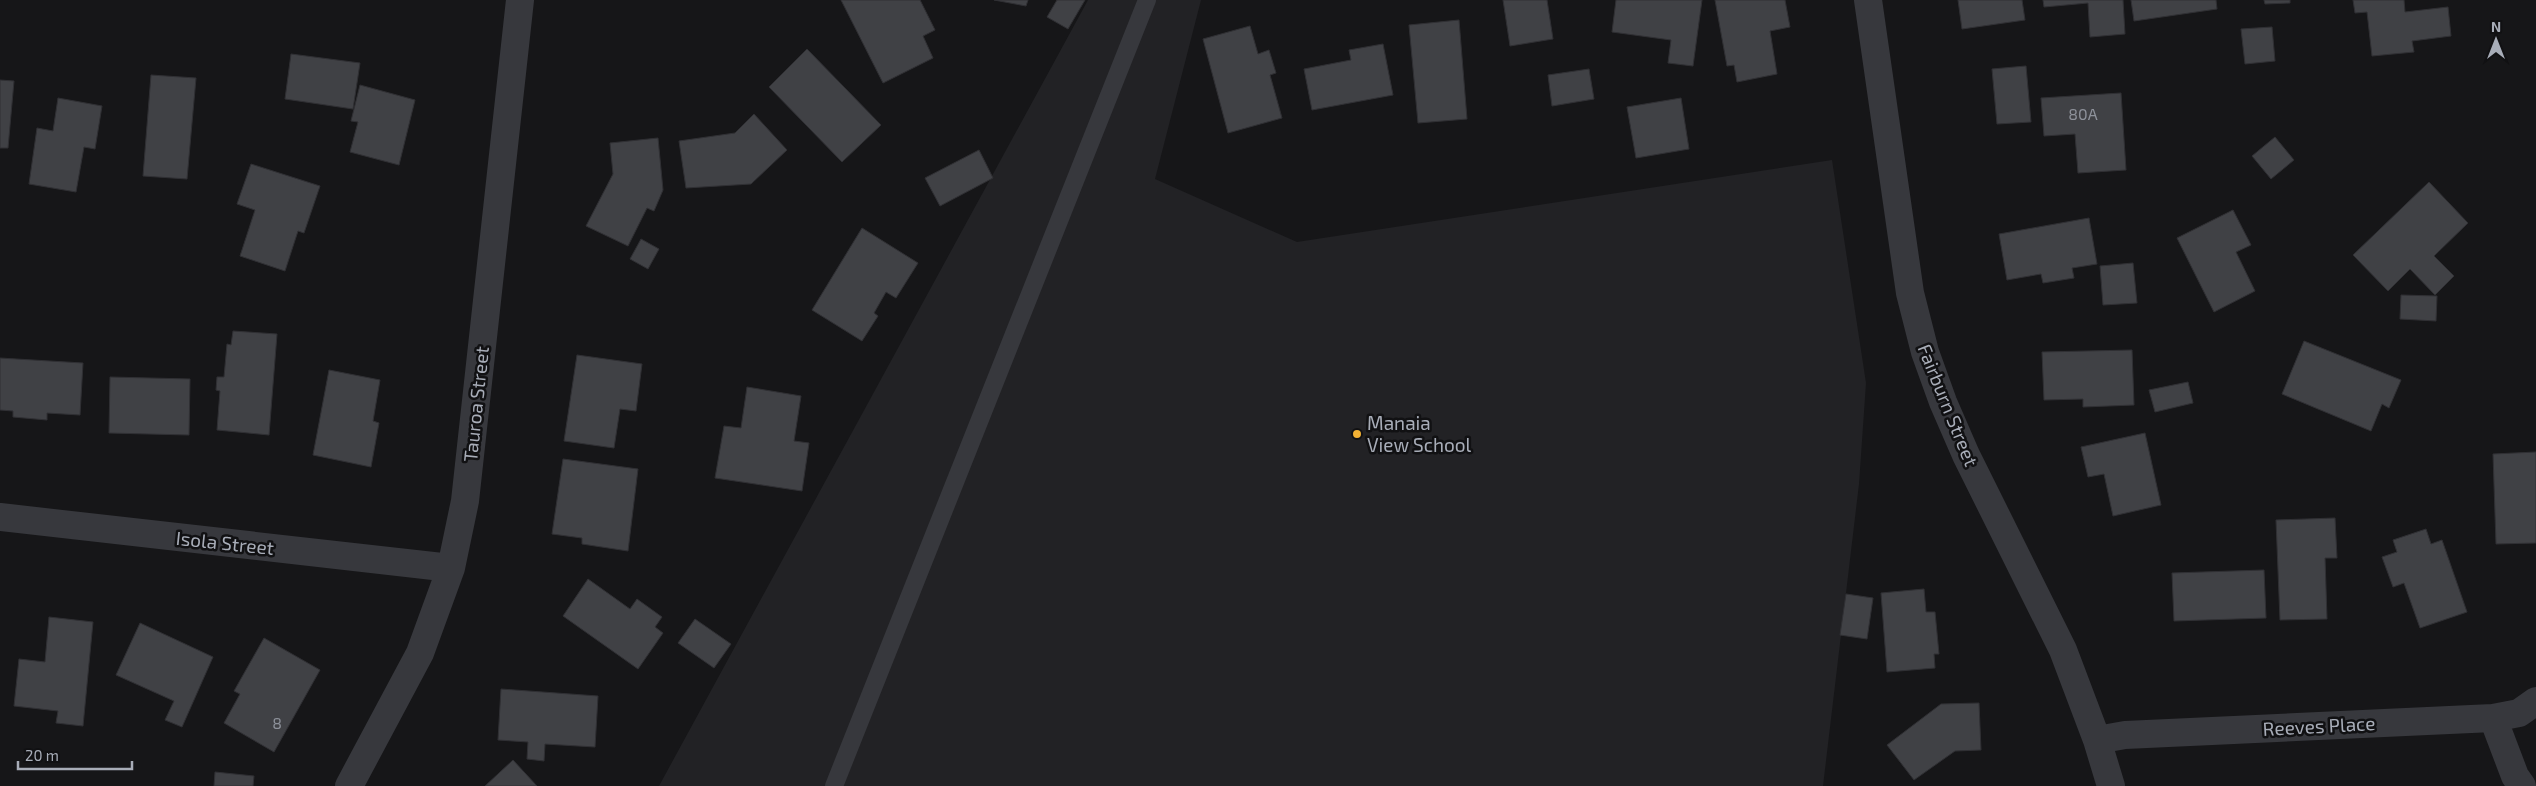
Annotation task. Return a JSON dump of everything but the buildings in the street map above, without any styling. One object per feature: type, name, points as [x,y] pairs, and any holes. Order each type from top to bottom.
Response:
[{"type":"street","name":"Tauroa Street","points":[[349,786],[420,653],[451,568],[465,502],[520,0]]},
{"type":"street","name":"Fairburn Street","points":[[1868,0],[1910,293],[1925,352],[1943,402],[1966,455],[2062,650],[2097,740],[2111,786]]},
{"type":"street","name":"Isola Street","points":[[0,518],[451,568]]},
{"type":"street","name":"Reeves Place","points":[[2097,740],[2125,735],[2493,718],[2519,713],[2536,701]]},
{"type":"street","points":[[2493,718],[2515,776],[2522,786]]},
{"type":"lane","points":[[834,786],[1147,0]]},
{"type":"shaded area","name":"Manaia View School","points":[[1088,0],[1201,0],[1155,179],[1297,242],[1832,160],[1866,383],[1859,484],[1823,786],[659,786]]},
{"type":"place","name":"Manaia View School","points":[[1357,434]]}]
